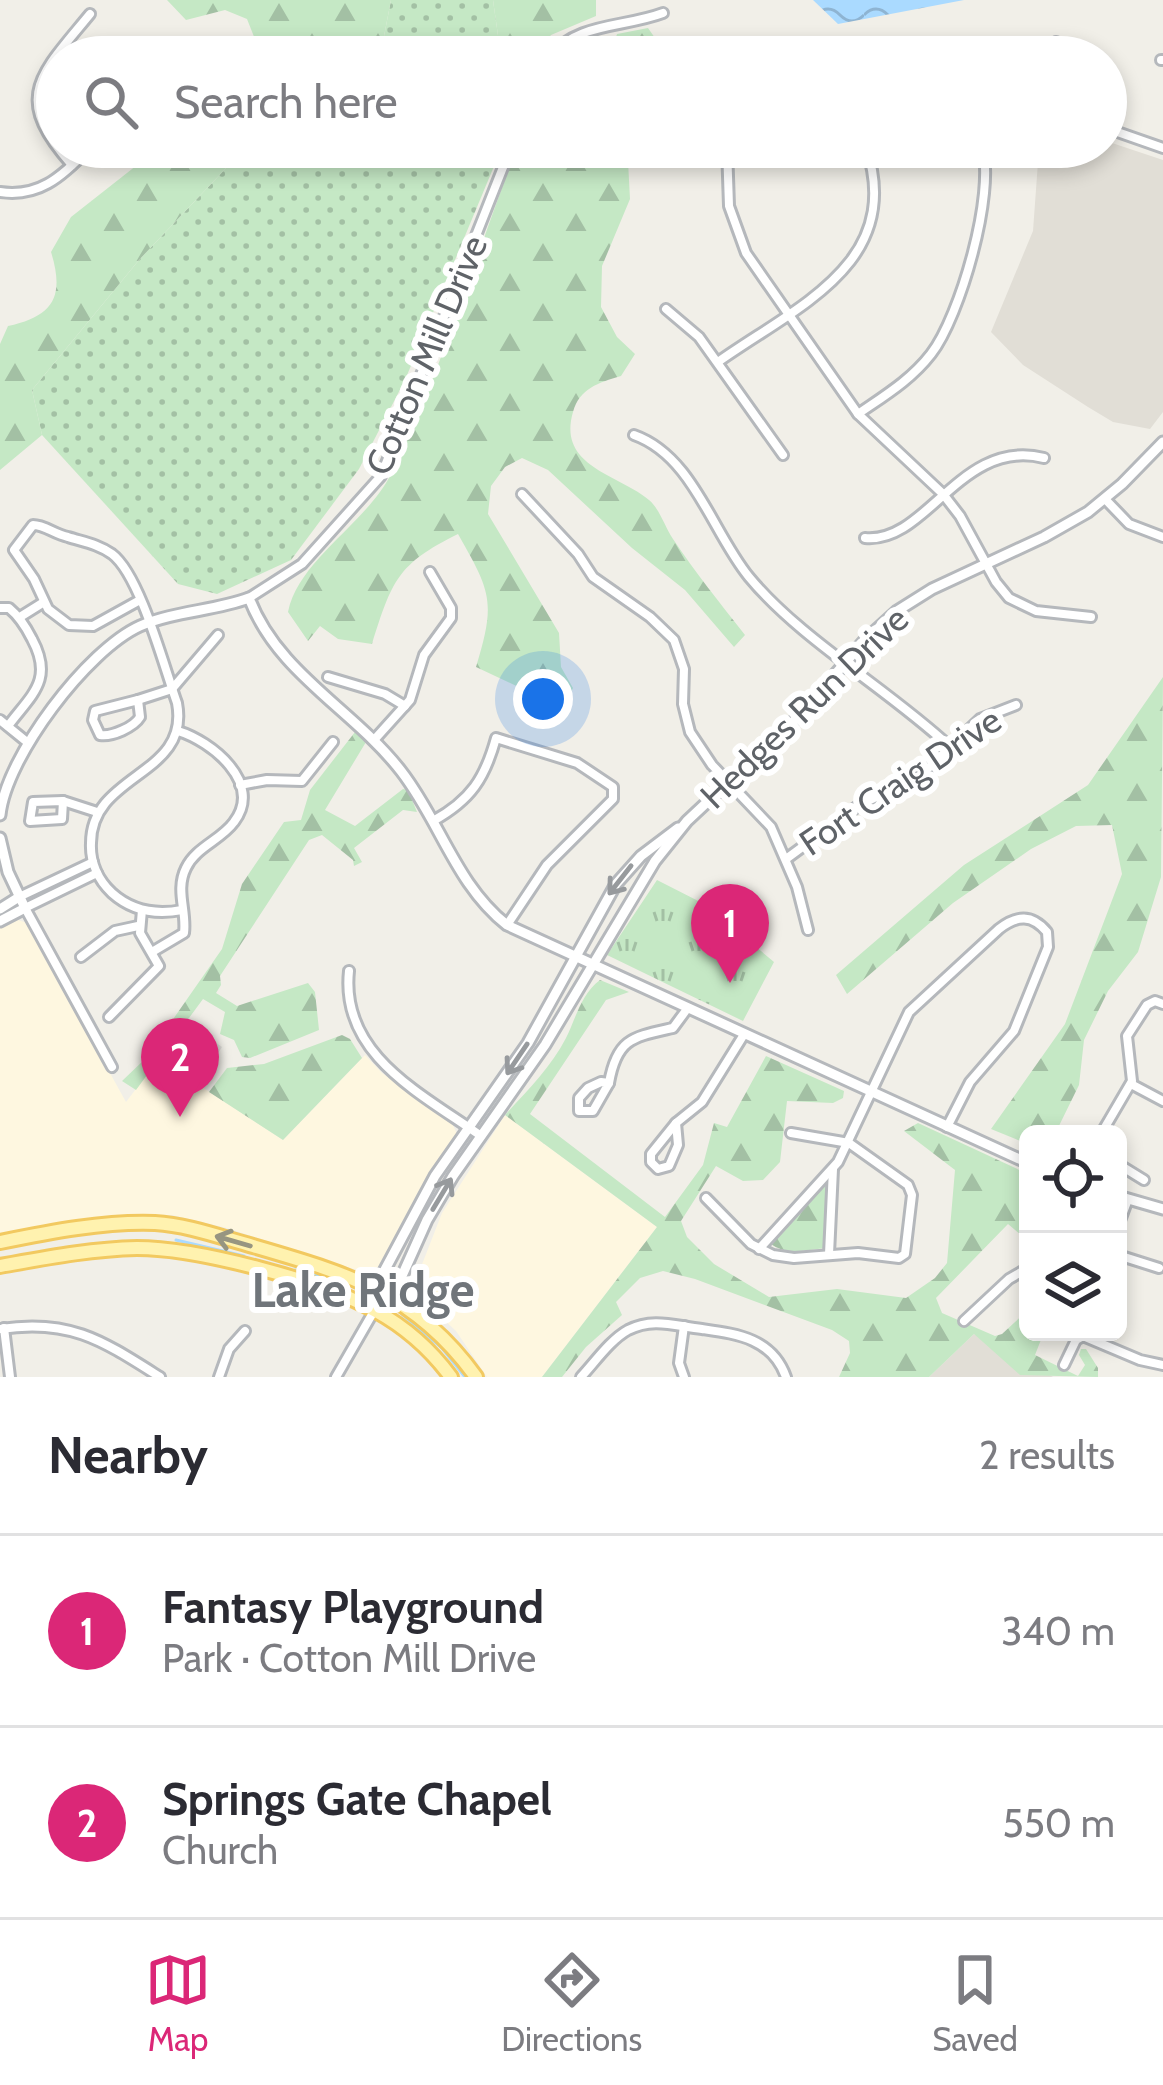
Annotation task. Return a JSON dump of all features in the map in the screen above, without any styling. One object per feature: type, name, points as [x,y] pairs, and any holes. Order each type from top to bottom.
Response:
[{"type":"main road","points":[[154,1249],[157,1224]]},
{"type":"main road","points":[[0,1242],[157,1224],[274,1252],[384,1291],[442,1336],[476,1377]]},
{"type":"main road","points":[[0,1266],[79,1252],[154,1249],[250,1268],[375,1310],[414,1338],[451,1377]]},
{"type":"street","points":[[574,36],[663,13]]},
{"type":"street","points":[[73,36],[90,14]]},
{"type":"street","points":[[1127,135],[1163,148]]},
{"type":"street","points":[[0,193],[35,191],[69,168]]},
{"type":"street","name":"Cotton Mill Drive","points":[[249,598],[302,564],[381,476],[503,168]]},
{"type":"street","points":[[727,168],[734,225],[754,268],[858,414],[943,494],[1002,590],[1024,607],[1091,617]]},
{"type":"street","points":[[718,362],[843,273],[864,244],[875,195],[870,168]]},
{"type":"street","points":[[858,414],[909,378],[947,330],[984,203],[986,168]]},
{"type":"street","points":[[666,309],[691,328],[783,455]]},
{"type":"street","points":[[634,435],[659,447],[684,475],[739,563],[765,594],[949,746]]},
{"type":"street","name":"Hedges Run Drive","points":[[336,1377],[375,1310],[384,1291],[381,1277],[435,1176],[518,1058],[616,884],[641,856],[687,821],[799,716],[879,626],[914,599],[1044,537],[1105,499],[1163,442]]},
{"type":"street","points":[[866,538],[892,534],[974,471],[1004,457],[1044,458]]},
{"type":"street","points":[[522,494],[593,577],[674,640],[684,669],[686,724],[728,782],[771,826],[808,930]]},
{"type":"street","points":[[1105,499],[1130,524],[1163,537]]},
{"type":"street","points":[[140,600],[86,627],[63,622],[44,602],[34,579],[14,554],[37,523],[112,554],[130,573],[140,600],[147,623],[172,689],[179,712],[178,731],[158,763],[122,784],[97,812],[91,832],[93,862],[113,894],[142,910],[182,910]]},
{"type":"street","points":[[374,740],[414,692],[424,655],[451,618],[451,608],[430,572]]},
{"type":"street","points":[[0,815],[10,775],[27,742],[94,660],[124,634],[147,623],[249,598],[268,638],[287,662],[374,740],[403,773],[473,892],[507,925],[1019,1159]]},
{"type":"street","points":[[20,617],[44,602]]},
{"type":"street","points":[[0,608],[9,608],[20,617],[40,655],[42,675],[4,723],[27,742]]},
{"type":"street","points":[[138,700],[138,721],[100,735],[93,721],[95,711],[172,689],[218,634]]},
{"type":"street","points":[[328,677],[385,694],[405,706]]},
{"type":"street","name":"Fort Craig Drive","points":[[786,859],[858,806],[910,782],[980,718],[1016,705]]},
{"type":"street","points":[[152,952],[184,933],[184,872],[194,856],[235,822],[241,807],[240,785],[217,751],[178,731]]},
{"type":"street","points":[[433,821],[478,787],[496,738],[577,763],[614,787],[613,799],[547,865],[507,925]]},
{"type":"street","points":[[240,785],[302,781],[333,742]]},
{"type":"street","points":[[63,802],[62,820],[30,821],[33,802],[63,802],[97,812]]},
{"type":"street","name":"Hedges Run Drive","points":[[384,1291],[397,1287],[432,1210],[557,1024],[655,861],[687,821]]},
{"type":"street","points":[[0,838],[4,862],[22,902],[112,1067]]},
{"type":"street","points":[[0,921],[22,902],[93,862]]},
{"type":"street","points":[[0,908],[97,873]]},
{"type":"street","points":[[109,1017],[159,966],[138,926],[142,910]]},
{"type":"street","points":[[758,1249],[833,1168],[917,1003],[1012,919],[1030,919],[1047,932],[1049,943],[1030,994],[1010,1039],[977,1072],[947,1127]]},
{"type":"street","points":[[81,957],[115,931],[138,926]]},
{"type":"street","points":[[349,971],[349,1008],[367,1047],[396,1075],[481,1136]]},
{"type":"street","points":[[1106,1125],[1131,1084],[1127,1036],[1148,1005],[1163,1004]]},
{"type":"street","points":[[609,1083],[588,1088],[578,1100],[579,1111],[593,1111],[609,1083],[614,1059],[623,1045],[638,1036],[674,1028],[687,1009]]},
{"type":"street","points":[[543,1016],[557,1024]]},
{"type":"street","points":[[676,1123],[675,1154],[669,1166],[658,1168],[651,1154],[676,1123],[703,1102],[743,1036]]},
{"type":"street","points":[[1131,1084],[1163,1101]]},
{"type":"street","points":[[706,1198],[758,1249],[784,1258],[830,1254],[899,1258],[907,1251],[911,1190],[849,1143],[791,1133]]},
{"type":"street","points":[[830,1254],[833,1168]]},
{"type":"street","points":[[1127,1169],[1144,1180]]},
{"type":"street","points":[[1127,1198],[1163,1209]]},
{"type":"street","points":[[1127,1258],[1159,1268]]},
{"type":"street","points":[[964,1322],[1019,1273]]},
{"type":"street","points":[[581,1377],[629,1329],[652,1322],[728,1331],[752,1339],[774,1356],[786,1377]]},
{"type":"street","points":[[10,1377],[2,1328],[42,1324],[75,1330],[106,1343],[160,1377]]},
{"type":"street","points":[[683,1377],[684,1326]]},
{"type":"street","points":[[219,1377],[229,1349],[244,1331]]},
{"type":"street","points":[[1064,1365],[1076,1340],[1083,1336],[1163,1365]]},
{"type":"shaded area","points":[[1127,148],[1163,160],[1163,412],[1150,429],[1113,422],[1088,407],[1023,365],[991,332],[1033,231],[1038,168],[1127,168]]},
{"type":"shaded area","points":[[15,919],[27,923],[126,1102],[159,1059],[283,1140],[365,1055],[382,1073],[452,1123],[457,1134],[378,1268],[366,1273],[172,1215],[60,1223],[0,1234],[0,927]]},
{"type":"shaded area","points":[[185,1022],[222,1047],[197,1085],[159,1059]]},
{"type":"shaded area","points":[[505,1115],[657,1227],[542,1377],[487,1377],[456,1331],[412,1290],[442,1213]]},
{"type":"shaded area","points":[[974,1334],[1053,1377],[929,1377]]},
{"type":"green space","points":[[167,0],[391,0],[384,36],[254,36],[247,19],[225,10],[186,20]]},
{"type":"green space","points":[[391,0],[493,0],[498,36],[384,36]]},
{"type":"green space","points":[[493,0],[596,0],[596,16],[550,36],[498,36]]},
{"type":"green space","points":[[648,28],[654,36],[616,36]]},
{"type":"green space","points":[[133,168],[226,168],[139,260],[32,390],[42,435],[0,470],[0,344],[8,326],[36,317],[52,302],[57,281],[51,252],[71,217]]},
{"type":"green space","points":[[226,168],[493,168],[405,380],[359,469],[291,560],[217,594],[178,584],[42,435],[32,390],[139,260]]},
{"type":"green space","points":[[509,168],[628,168],[630,199],[602,266],[601,307],[617,337],[635,354],[621,376],[580,397],[570,431],[574,445],[593,467],[653,503],[681,551],[745,635],[734,647],[685,590],[548,470],[522,458],[505,467],[491,486],[488,514],[559,633],[561,667],[573,688],[563,708],[476,667],[487,598],[458,534],[409,565],[392,589],[372,644],[338,639],[320,626],[308,641],[288,612],[295,593],[319,558],[380,492],[442,353]]},
{"type":"green space","points":[[1163,677],[1161,877],[1138,952],[1108,991],[1084,1040],[1079,1085],[1059,1125],[1019,1125],[1019,1140],[991,1129],[1065,1024],[1122,874],[1112,825],[1076,826],[1031,849],[953,903],[847,994],[836,975],[964,865],[1088,785]]},
{"type":"green space","points":[[355,732],[366,742],[325,810],[355,826],[403,789],[408,790],[417,812],[403,810],[354,848],[362,862],[354,866],[353,860],[322,835],[309,840],[220,976],[216,993],[237,1006],[308,983],[315,992],[319,1030],[242,1057],[234,1040],[220,1034],[225,1012],[203,999],[136,1090],[122,1081],[146,1058],[222,949],[242,884],[284,822],[301,820],[310,790]]},
{"type":"green space","points":[[657,880],[716,910],[743,888],[755,946],[774,962],[743,1021],[607,955]]},
{"type":"green space","points":[[600,980],[629,992],[606,1000],[530,1114],[665,1217],[703,1165],[714,1123],[727,1127],[766,1056],[844,1091],[843,1098],[833,1103],[787,1101],[780,1162],[763,1180],[743,1181],[716,1166],[681,1221],[687,1237],[714,1264],[769,1297],[837,1289],[906,1298],[935,1278],[947,1263],[955,1170],[904,1131],[918,1123],[1019,1170],[1019,1233],[1008,1224],[936,1298],[942,1313],[995,1336],[1019,1318],[1019,1341],[1040,1341],[1035,1355],[1078,1376],[1085,1365],[1079,1355],[1086,1349],[1098,1377],[1020,1375],[974,1334],[929,1377],[839,1377],[850,1353],[849,1341],[832,1330],[663,1271],[640,1278],[616,1302],[622,1315],[586,1347],[562,1377],[542,1377],[657,1227],[505,1115],[553,1059]]},
{"type":"green space","points":[[342,1035],[362,1058],[283,1140],[209,1092],[227,1068],[264,1064]]},
{"type":"green space","points":[[827,1185],[825,1248],[789,1251],[770,1243],[821,1186]]},
{"type":"water","points":[[813,0],[964,0],[838,24]]},
{"type":"waterway","points":[[176,1240],[244,1256]]},
{"type":"waterway","points":[[295,1270],[340,1280]]},
{"type":"waterway","points":[[402,1314],[442,1348],[465,1377]]},
{"type":"place","name":"Fantasy Playground","points":[[730,983]]},
{"type":"place","name":"Springs Gate Chapel","points":[[180,1117]]},
{"type":"district","name":"Lake Ridge","points":[[363,1290]]}]
